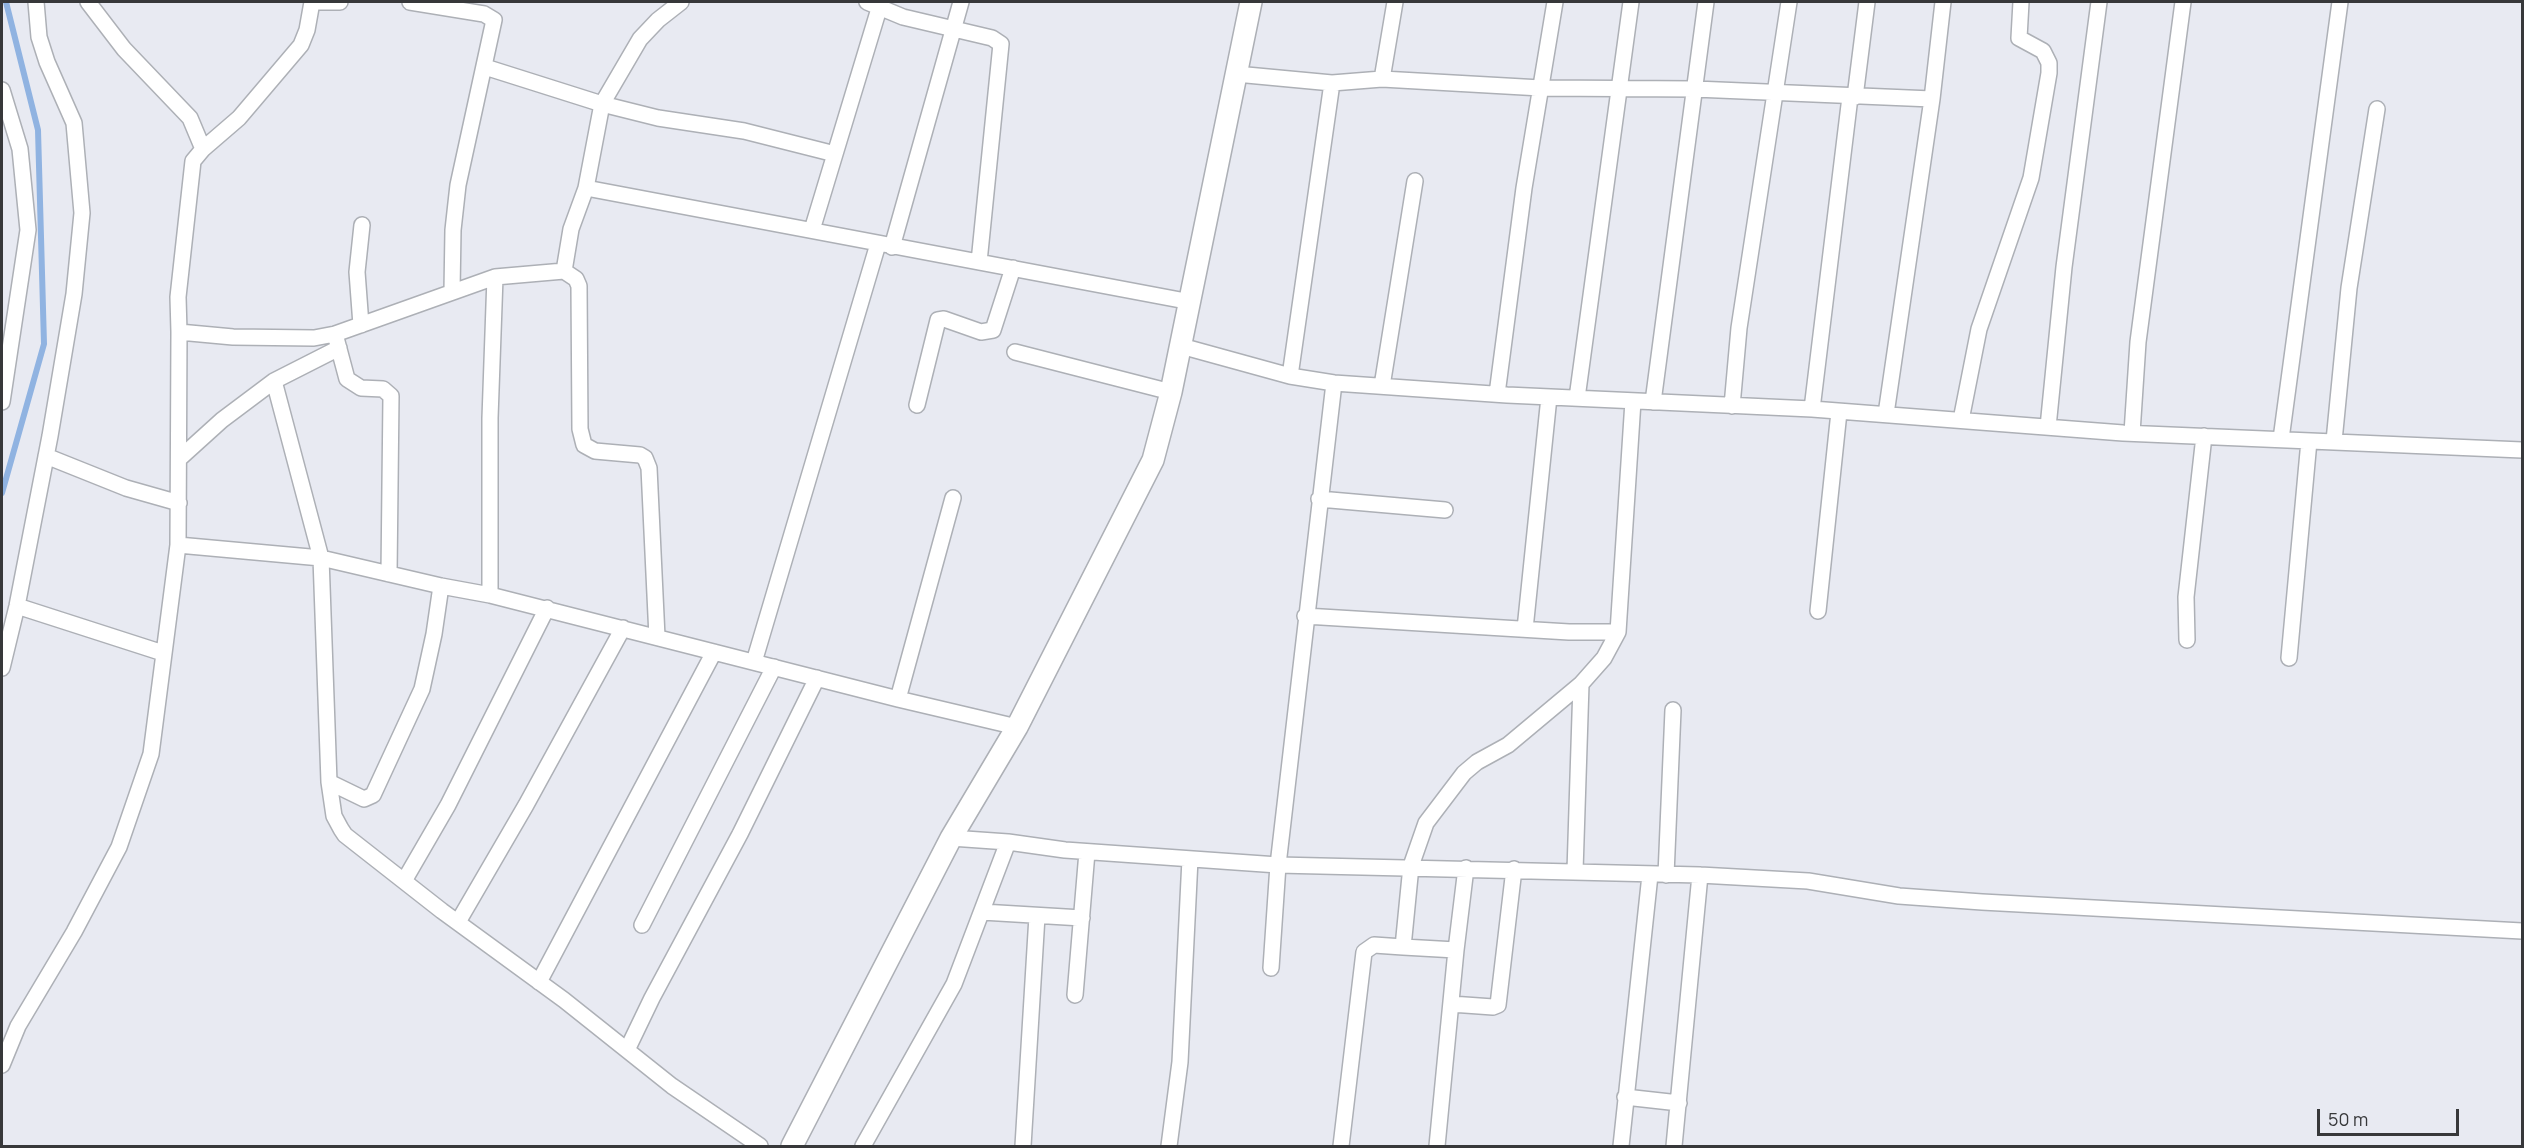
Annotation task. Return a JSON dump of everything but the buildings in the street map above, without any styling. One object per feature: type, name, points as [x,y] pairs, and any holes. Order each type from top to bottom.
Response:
[{"type":"main road","points":[[792,1146],[951,838],[1017,727],[1147,473],[1172,392],[1251,2]]},
{"type":"street","points":[[2,668],[17,606],[46,456],[74,294],[82,213],[74,123],[47,62],[39,37],[36,2]]},
{"type":"street","points":[[88,2],[124,49],[190,118],[203,148]]},
{"type":"street","points":[[2,1065],[18,1026],[90,903],[119,847],[141,790],[151,754],[178,546],[180,458],[177,426],[178,297],[194,159],[203,148],[239,118],[301,45],[307,30],[312,2],[340,2]]},
{"type":"street","points":[[410,2],[462,6],[494,20],[458,185],[453,230],[452,291]]},
{"type":"street","points":[[564,271],[572,229],[586,188],[602,104],[640,39],[658,20],[681,2]]},
{"type":"street","points":[[754,662],[961,2]]},
{"type":"street","points":[[1382,79],[1395,2]]},
{"type":"street","points":[[1497,394],[1524,188],[1555,2]]},
{"type":"street","points":[[1577,398],[1631,2]]},
{"type":"street","points":[[1653,402],[1706,2]]},
{"type":"street","points":[[1732,406],[1739,328],[1789,2]]},
{"type":"street","points":[[1812,409],[1852,97],[1867,2]]},
{"type":"street","points":[[1886,414],[1932,99],[1943,2]]},
{"type":"street","points":[[1961,420],[1979,329],[2031,178],[2049,73],[2049,63],[2043,51],[2019,38],[2021,2]]},
{"type":"street","points":[[2048,427],[2064,267],[2099,2]]},
{"type":"street","points":[[2132,433],[2138,342],[2182,2]]},
{"type":"street","points":[[2281,439],[2340,2]]},
{"type":"street","points":[[812,230],[876,3],[903,16],[992,38],[1001,44],[979,262]]},
{"type":"street","points":[[485,67],[602,104],[658,118],[744,131],[835,154]]},
{"type":"street","points":[[1236,74],[1332,83],[1382,79],[1620,90],[1695,89],[1932,99]]},
{"type":"street","points":[[1290,375],[1332,83]]},
{"type":"street","points":[[2,90],[4,108],[20,148],[28,230],[2,402]]},
{"type":"street","points":[[2334,441],[2349,288],[2377,109]]},
{"type":"street","points":[[1382,386],[1415,182]]},
{"type":"street","points":[[586,188],[1191,302]]},
{"type":"street","points":[[361,325],[357,272],[362,225]]},
{"type":"street","points":[[917,405],[938,320],[944,319],[981,332],[993,330],[1013,268]]},
{"type":"street","points":[[180,458],[222,420],[274,381],[361,325],[495,277],[564,271],[576,279],[579,286],[580,429],[584,445],[595,452],[640,454],[645,458],[649,468],[657,637]]},
{"type":"street","points":[[490,595],[490,418],[495,277]]},
{"type":"street","points":[[179,332],[233,338],[314,338],[337,341]]},
{"type":"street","points":[[337,341],[347,379],[354,385],[383,389],[392,396],[389,574]]},
{"type":"street","points":[[1181,346],[1290,375],[1334,383],[1549,397],[1812,409],[2132,433],[2523,450]]},
{"type":"street","points":[[1015,352],[1172,392]]},
{"type":"street","points":[[274,381],[321,558],[329,782],[334,816],[345,835],[672,1086],[760,1146]]},
{"type":"street","points":[[1271,968],[1278,865],[1305,616],[1334,383]]},
{"type":"street","points":[[1525,629],[1549,397]]},
{"type":"street","points":[[1403,947],[1411,866],[1426,824],[1464,773],[1477,762],[1508,745],[1581,684],[1604,658],[1618,632],[1633,401]]},
{"type":"street","points":[[1818,611],[1839,412]]},
{"type":"street","points":[[2187,640],[2186,597],[2204,436]]},
{"type":"street","points":[[2289,658],[2309,441]]},
{"type":"street","points":[[46,456],[126,488],[179,503]]},
{"type":"street","points":[[898,699],[953,498]]},
{"type":"street","points":[[1319,499],[1445,510]]},
{"type":"street","points":[[178,546],[321,558],[547,608],[898,699],[1017,727]]},
{"type":"street","points":[[329,782],[364,799],[373,795],[422,689],[434,634],[441,586]]},
{"type":"street","points":[[17,606],[164,653]]},
{"type":"street","points":[[404,881],[448,805],[547,608]]},
{"type":"street","points":[[1305,616],[1618,632]]},
{"type":"street","points":[[458,922],[526,805],[623,628]]},
{"type":"street","points":[[539,982],[714,652]]},
{"type":"street","points":[[642,925],[774,667]]},
{"type":"street","points":[[627,1050],[652,998],[740,834],[817,678]]},
{"type":"street","points":[[1575,871],[1581,684]]},
{"type":"street","points":[[1666,875],[1672,710]]},
{"type":"street","points":[[951,838],[1008,842],[1087,852],[1278,865],[1514,869],[1808,881],[1899,896],[2523,931]]},
{"type":"street","points":[[862,1146],[954,984],[1008,842]]},
{"type":"street","points":[[1075,995],[1087,852]]},
{"type":"street","points":[[1169,1146],[1180,1062],[1190,859]]},
{"type":"street","points":[[1437,1146],[1466,868]]},
{"type":"street","points":[[1451,1004],[1493,1007],[1498,1005],[1514,869]]},
{"type":"street","points":[[1621,1146],[1624,1097],[1650,875]]},
{"type":"street","points":[[1674,1146],[1700,875]]},
{"type":"street","points":[[982,912],[1082,918]]},
{"type":"street","points":[[1023,1146],[1037,916]]},
{"type":"street","points":[[1341,1146],[1364,952],[1374,945],[1456,950]]},
{"type":"street","points":[[1624,1097],[1678,1103]]},
{"type":"waterway","points":[[2,493],[44,344],[38,130],[6,2]]}]
